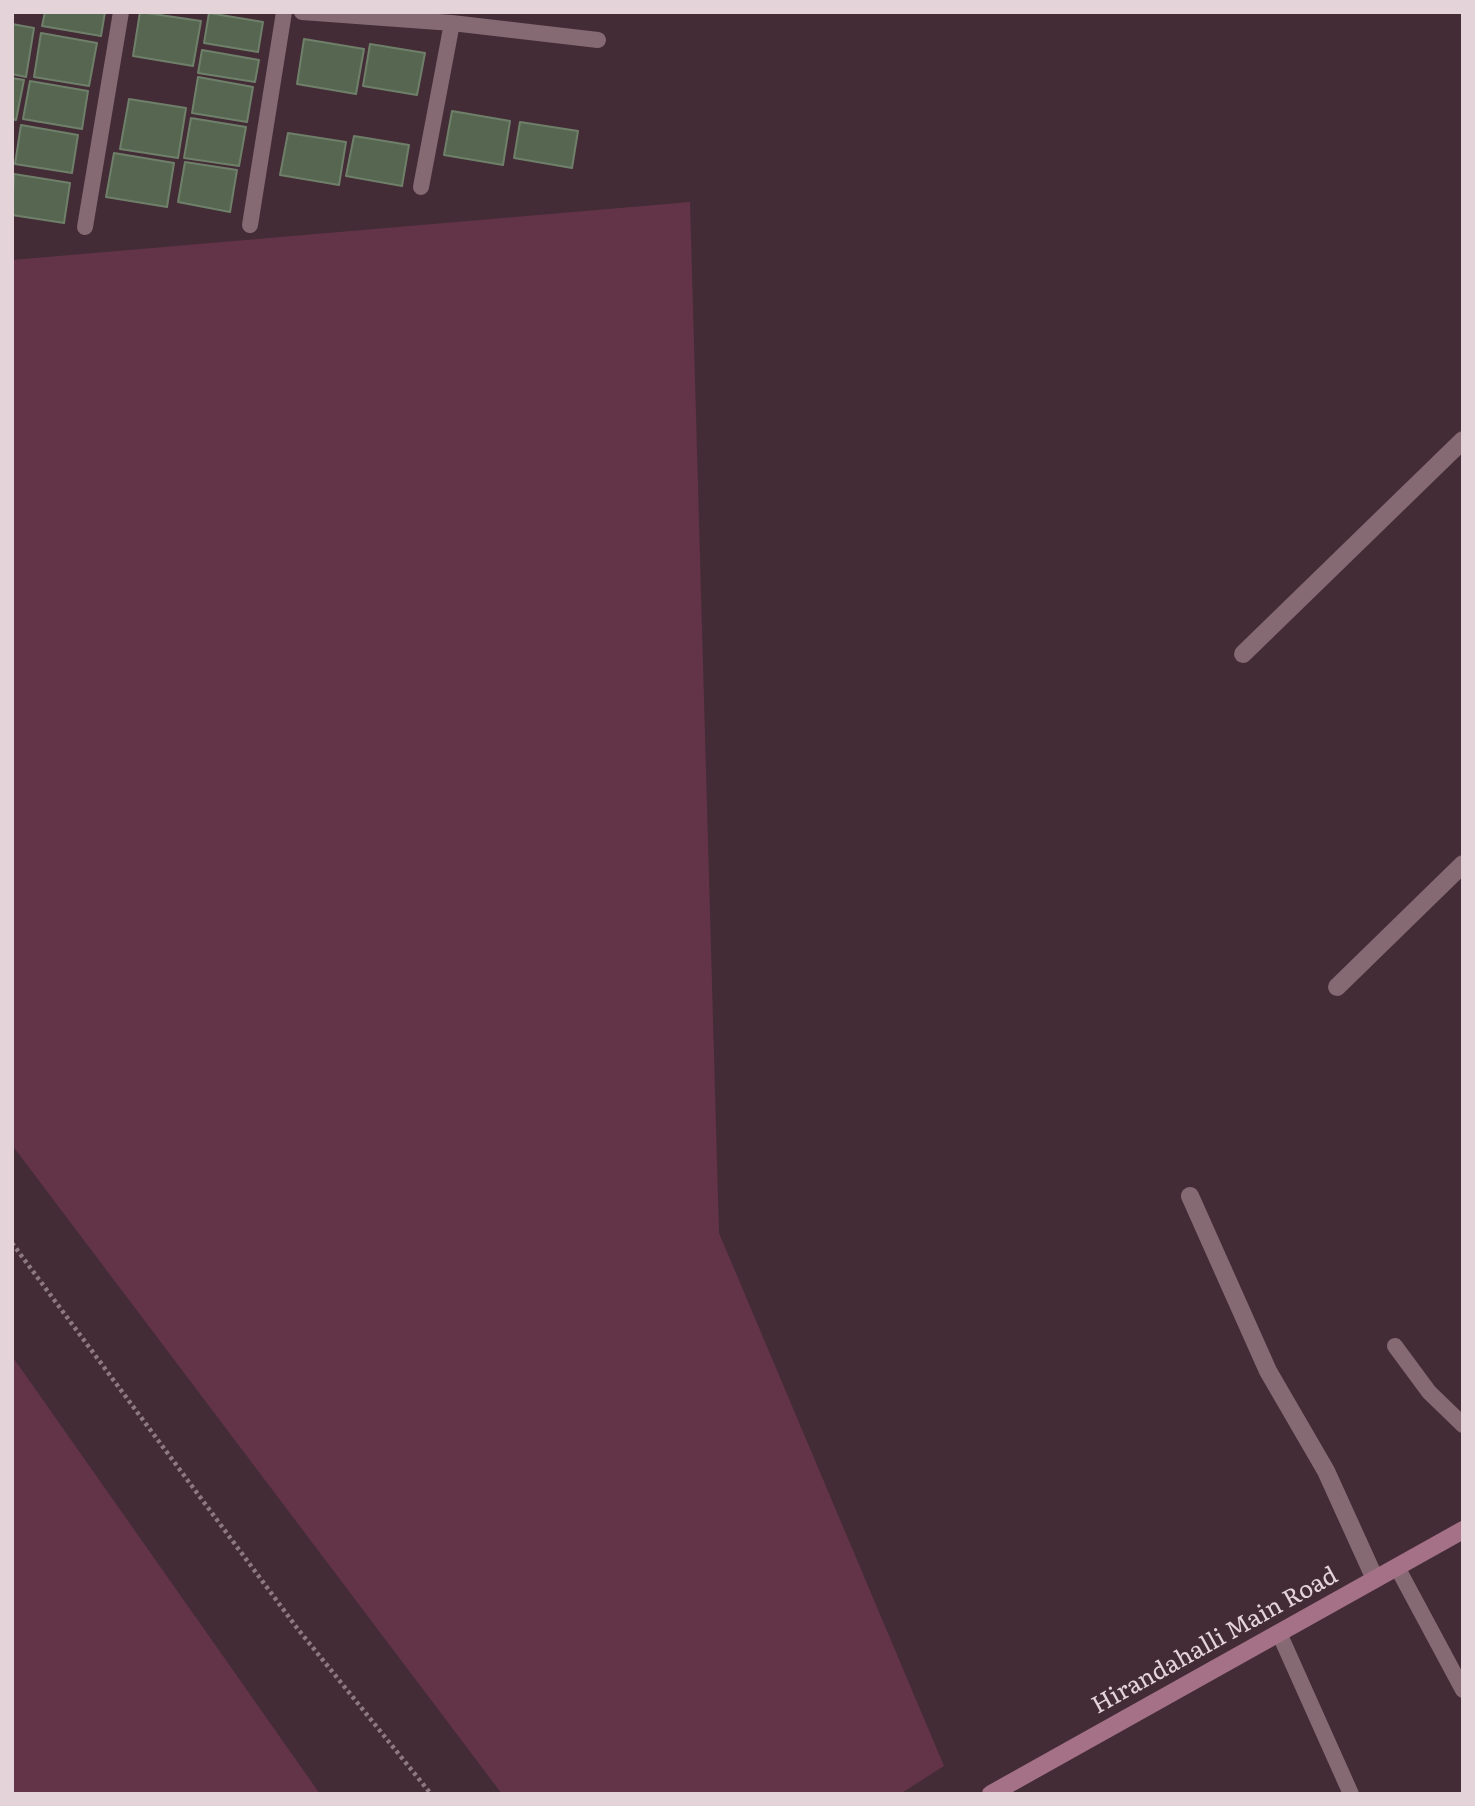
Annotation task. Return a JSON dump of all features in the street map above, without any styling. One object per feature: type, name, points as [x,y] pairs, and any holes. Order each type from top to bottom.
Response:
[{"type":"main road","name":"Hirandahalli Main Road","points":[[991,1794],[1463,1530]]},
{"type":"street","points":[[1243,654],[1463,440]]},
{"type":"street","points":[[1337,987],[1463,864]]},
{"type":"street","points":[[1190,1196],[1268,1371],[1326,1471],[1376,1579]]},
{"type":"lane","points":[[85,227],[121,12]]},
{"type":"lane","points":[[250,225],[284,12]]},
{"type":"lane","points":[[302,12],[452,23],[598,40]]},
{"type":"lane","points":[[421,187],[452,23]]},
{"type":"lane","points":[[1395,1346],[1429,1392],[1463,1426]]},
{"type":"lane","points":[[1397,1567],[1463,1690]]},
{"type":"lane","points":[[1279,1633],[1350,1794]]},
{"type":"path","points":[[12,1243],[297,1628],[431,1794]]},
{"type":"shaded area","points":[[690,202],[719,1233],[944,1766],[900,1794],[502,1794],[12,1145],[12,260]]},
{"type":"shaded area","points":[[12,1356],[320,1794],[12,1794]]},
{"type":"building","points":[[45,12],[105,12],[101,36],[42,26]]},
{"type":"building","points":[[140,12],[201,21],[193,66],[133,56]]},
{"type":"building","points":[[209,13],[263,22],[258,52],[204,43]]},
{"type":"building","points":[[12,24],[34,28],[26,77],[12,74]]},
{"type":"building","points":[[41,33],[97,43],[89,86],[34,77]]},
{"type":"building","points":[[304,39],[364,49],[356,94],[297,84]]},
{"type":"building","points":[[370,44],[425,53],[417,95],[363,86]]},
{"type":"building","points":[[202,50],[259,60],[255,82],[198,73]]},
{"type":"building","points":[[198,77],[253,87],[247,122],[192,113]]},
{"type":"building","points":[[12,78],[24,80],[16,120],[12,119]]},
{"type":"building","points":[[30,81],[88,91],[82,129],[23,119]]},
{"type":"building","points":[[129,99],[186,108],[178,158],[120,149]]},
{"type":"building","points":[[452,111],[510,121],[503,165],[444,155]]},
{"type":"building","points":[[191,118],[246,127],[239,166],[184,158]]},
{"type":"building","points":[[520,122],[578,131],[572,168],[514,158]]},
{"type":"building","points":[[21,125],[78,135],[72,173],[15,164]]},
{"type":"building","points":[[288,133],[346,142],[339,185],[280,175]]},
{"type":"building","points":[[354,136],[409,145],[402,186],[346,176]]},
{"type":"building","points":[[114,153],[174,163],[167,207],[106,197]]},
{"type":"building","points":[[185,162],[237,170],[230,212],[178,202]]},
{"type":"building","points":[[14,174],[70,183],[64,223],[12,215]]}]
